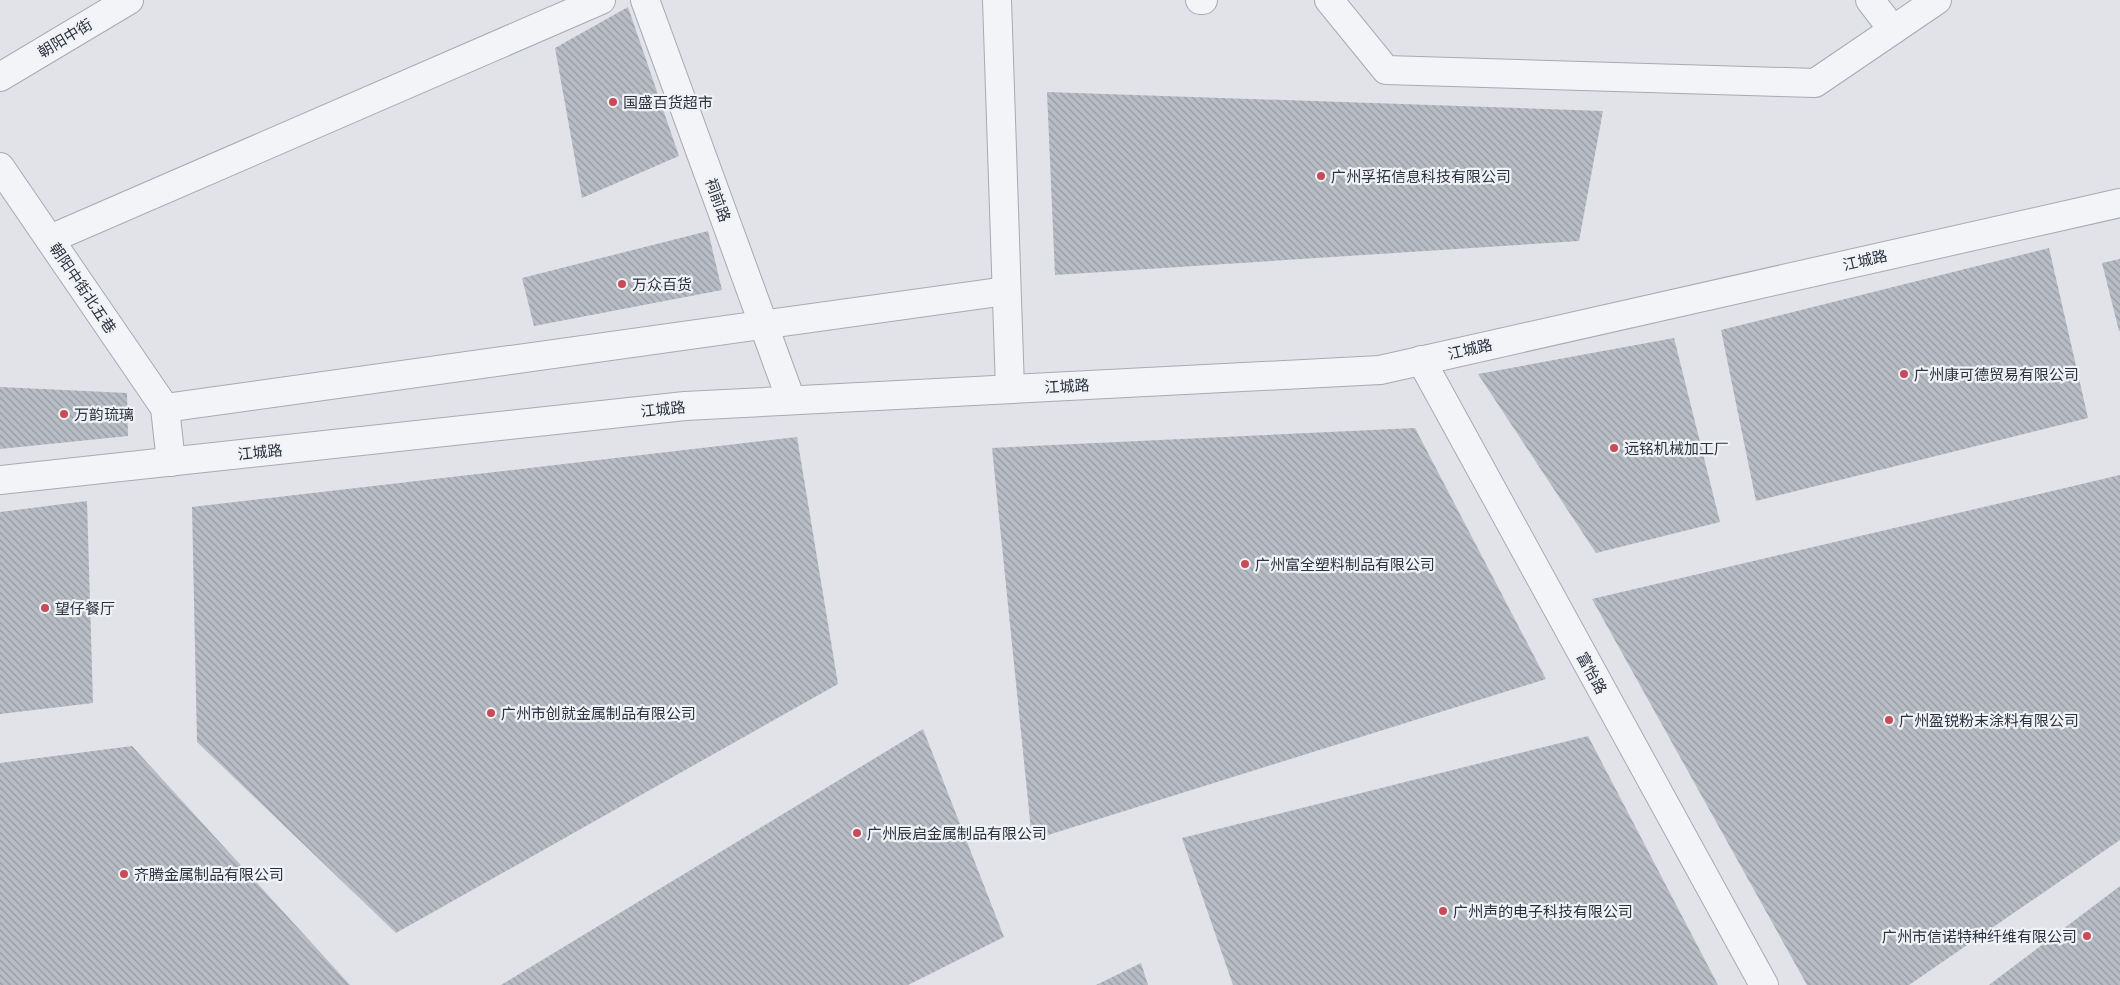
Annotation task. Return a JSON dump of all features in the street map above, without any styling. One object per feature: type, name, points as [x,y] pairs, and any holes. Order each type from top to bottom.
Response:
[{"type":"street","name":"朝阳中街","points":[[0,77],[129,0]]},
{"type":"street","points":[[50,240],[455,62],[602,0]]},
{"type":"street","name":"祠前路","points":[[645,0],[791,400]]},
{"type":"street","points":[[997,0],[1010,389]]},
{"type":"street","points":[[1329,0],[1386,70],[1815,82],[1937,0]]},
{"type":"street","points":[[1870,0],[1893,30]]},
{"type":"street","name":"朝阳中街北五巷","points":[[0,167],[165,408]]},
{"type":"street","name":"江城路","points":[[0,480],[685,406],[1380,370],[2120,203]]},
{"type":"street","points":[[171,462],[165,408],[1006,291]]},
{"type":"street","name":"富怡路","points":[[1421,360],[1764,985]]},
{"type":"building","name":"国盛百货超市","points":[[628,7],[679,156],[582,198],[555,48]]},
{"type":"building","name":"广州孚拓信息科技有限公司","points":[[1047,92],[1603,111],[1579,241],[1055,275]]},
{"type":"building","name":"万众百货","points":[[708,231],[722,290],[534,326],[522,278]]},
{"type":"building","name":"广州康可德贸易有限公司","points":[[2049,248],[2088,418],[1756,501],[1721,330]]},
{"type":"building","points":[[2120,259],[2120,331],[2119,331],[2102,263]]},
{"type":"building","name":"远铭机械加工厂","points":[[1674,338],[1720,522],[1596,553],[1478,374]]},
{"type":"building","name":"万韵琉璃","points":[[0,387],[127,393],[128,436],[0,449]]},
{"type":"building","name":"广州富全塑料制品有限公司","points":[[1415,428],[1546,679],[1032,840],[992,448]]},
{"type":"building","name":"广州市创就金属制品有限公司","points":[[797,437],[838,684],[396,933],[197,742],[192,507]]},
{"type":"building","name":"广州盈锐粉末涂料有限公司","points":[[2120,475],[2120,840],[1909,985],[1807,985],[1592,599]]},
{"type":"building","name":"望仔餐厅","points":[[87,501],[93,703],[0,714],[0,512]]},
{"type":"building","name":"广州辰启金属制品有限公司","points":[[923,729],[1004,937],[908,985],[501,985]]},
{"type":"building","name":"广州声的电子科技有限公司","points":[[1588,736],[1718,985],[1233,985],[1182,838]]},
{"type":"building","name":"齐腾金属制品有限公司","points":[[132,746],[350,985],[0,985],[0,763]]},
{"type":"building","name":"广州市信诺特种纤维有限公司","points":[[2120,886],[2120,985],[1989,985]]},
{"type":"building","points":[[1141,963],[1148,985],[1096,985]]},
{"type":"place","name":"国盛百货超市","points":[[613,102]]},
{"type":"place","name":"广州孚拓信息科技有限公司","points":[[1321,176]]},
{"type":"place","name":"万众百货","points":[[622,284]]},
{"type":"place","name":"广州康可德贸易有限公司","points":[[1904,374]]},
{"type":"place","name":"万韵琉璃","points":[[64,414]]},
{"type":"place","name":"远铭机械加工厂","points":[[1614,448]]},
{"type":"place","name":"广州富全塑料制品有限公司","points":[[1245,564]]},
{"type":"place","name":"望仔餐厅","points":[[45,608]]},
{"type":"place","name":"广州市创就金属制品有限公司","points":[[491,713]]},
{"type":"place","name":"广州盈锐粉末涂料有限公司","points":[[1889,720]]},
{"type":"place","name":"广州辰启金属制品有限公司","points":[[857,833]]},
{"type":"place","name":"齐腾金属制品有限公司","points":[[124,874]]},
{"type":"place","name":"广州声的电子科技有限公司","points":[[1443,911]]},
{"type":"place","name":"广州市信诺特种纤维有限公司","points":[[2087,936]]}]
